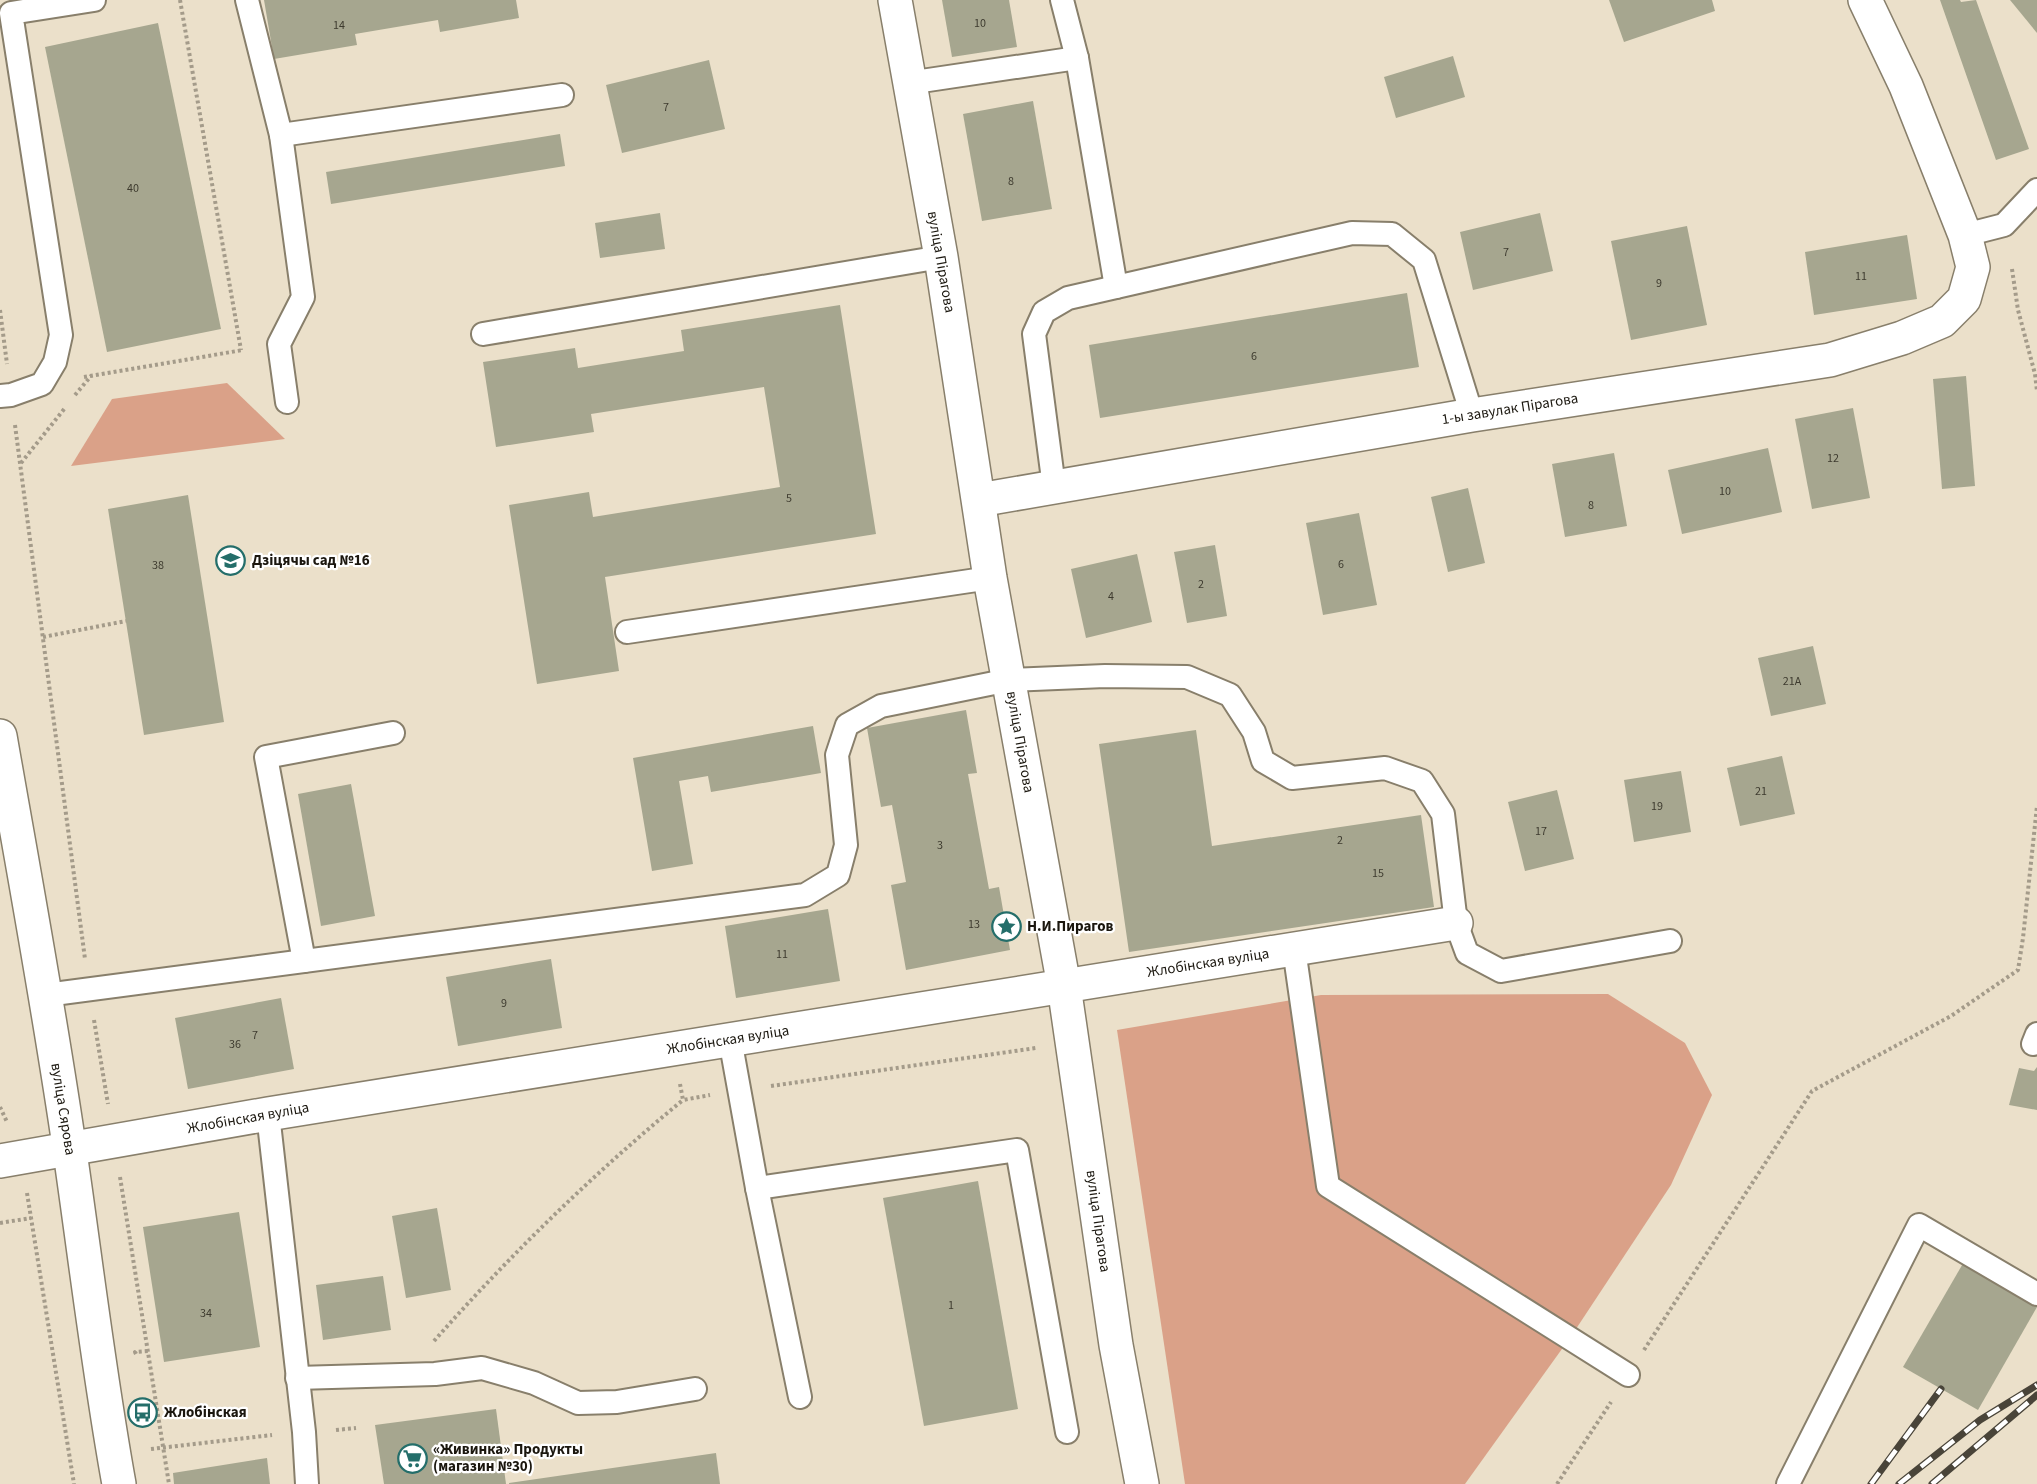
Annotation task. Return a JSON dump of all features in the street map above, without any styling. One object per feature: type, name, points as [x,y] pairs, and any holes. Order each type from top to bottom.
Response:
[{"type":"street","name":"вуліца Пірагова","points":[[894,0],[941,257],[990,578],[1064,986],[1116,1345],[1142,1484]]},
{"type":"street","name":"1-ы завулак Пірагова","points":[[979,500],[1472,415],[1830,360],[1902,338],[1942,321],[1964,299],[1972,267],[1965,235],[1905,86],[1865,0]]},
{"type":"street","name":"вуліца Сярова","points":[[0,736],[46,995],[107,1418],[119,1484]]},
{"type":"street","name":"Жлобінская вуліца","points":[[11,1159],[268,1114],[1456,923]]},
{"type":"lane","points":[[6,396],[42,384],[54,362],[61,335],[11,13],[94,0]]},
{"type":"lane","points":[[247,0],[280,135],[303,297],[279,344],[287,402]]},
{"type":"lane","points":[[1062,0],[1077,58],[1116,287]]},
{"type":"lane","points":[[909,83],[1077,58]]},
{"type":"lane","points":[[280,135],[562,95]]},
{"type":"lane","points":[[1965,235],[2004,225],[2037,190]]},
{"type":"lane","points":[[1054,487],[1034,334],[1044,312],[1068,298],[1352,233],[1392,234],[1424,260],[1472,415]]},
{"type":"lane","points":[[483,334],[941,257]]},
{"type":"lane","points":[[627,632],[990,578]]},
{"type":"lane","points":[[46,995],[805,895],[838,875],[846,845],[837,755],[847,725],[881,706],[1009,680],[1105,676],[1187,677],[1230,695],[1254,732],[1263,761],[1292,778],[1385,768],[1422,781],[1443,814],[1456,923],[1467,953],[1501,971],[1670,941]]},
{"type":"lane","points":[[304,961],[266,757],[393,733]]},
{"type":"lane","points":[[1294,949],[1328,1186],[1628,1375]]},
{"type":"lane","points":[[730,1040],[757,1188],[800,1397]]},
{"type":"lane","points":[[268,1114],[304,1432],[307,1484]]},
{"type":"lane","points":[[757,1188],[1017,1150],[1067,1432]]},
{"type":"lane","points":[[1788,1484],[1919,1225],[2037,1294]]},
{"type":"lane","points":[[297,1378],[435,1374],[482,1368],[534,1383],[578,1403],[617,1402],[695,1389]]},
{"type":"path","points":[[180,0],[241,350]]},
{"type":"path","points":[[2004,225],[2019,310],[2037,391]]},
{"type":"path","points":[[0,310],[6,396],[20,464],[88,989],[168,1484]]},
{"type":"path","points":[[42,384],[279,344]]},
{"type":"path","points":[[20,464],[92,375]]},
{"type":"path","points":[[43,637],[126,621]]},
{"type":"path","points":[[1557,1484],[1812,1091],[1951,1016],[2018,970],[2037,806]]},
{"type":"path","points":[[404,1375],[477,1292],[593,1178],[683,1100],[1072,1043]]},
{"type":"path","points":[[675,1048],[683,1100]]},
{"type":"path","points":[[0,1107],[11,1159],[31,1218],[74,1484]]},
{"type":"path","points":[[0,1223],[31,1218]]},
{"type":"path","points":[[135,1352],[148,1351]]},
{"type":"path","points":[[150,1449],[356,1428]]},
{"type":"shaded area","points":[[227,383],[285,439],[71,466],[112,399]]},
{"type":"shaded area","points":[[1608,994],[1685,1043],[1712,1095],[1671,1185],[1572,1335],[1465,1484],[1185,1484],[1117,1030],[1321,995]]},
{"type":"building","points":[[264,0],[516,0],[519,18],[440,32],[438,20],[355,34],[357,45],[274,59]]},
{"type":"building","points":[[942,0],[1009,0],[1017,47],[952,57]]},
{"type":"building","points":[[1609,0],[1712,0],[1715,11],[1624,42]]},
{"type":"building","points":[[1940,0],[1960,0],[1961,2],[1976,0],[2029,149],[1996,160]]},
{"type":"building","points":[[2010,0],[2037,0],[2037,33]]},
{"type":"building","points":[[158,23],[221,329],[107,352],[45,47]]},
{"type":"building","points":[[1453,56],[1465,97],[1396,118],[1384,77]]},
{"type":"building","points":[[709,60],[725,129],[622,153],[606,85]]},
{"type":"building","points":[[1033,101],[1052,209],[982,221],[963,114]]},
{"type":"building","points":[[560,134],[565,166],[331,204],[326,172]]},
{"type":"building","points":[[660,213],[665,249],[600,258],[595,223]]},
{"type":"building","points":[[1540,213],[1553,271],[1473,290],[1460,232]]},
{"type":"building","points":[[1687,226],[1707,325],[1631,340],[1611,241]]},
{"type":"building","points":[[1907,235],[1917,299],[1814,315],[1805,252]]},
{"type":"building","points":[[1407,293],[1419,367],[1100,418],[1089,345]]},
{"type":"building","points":[[840,305],[876,534],[605,577],[619,671],[537,684],[509,505],[589,492],[593,517],[780,487],[764,387],[591,414],[594,432],[496,447],[483,362],[575,348],[578,368],[684,351],[681,330]]},
{"type":"building","points":[[1966,376],[1975,486],[1942,489],[1933,379]]},
{"type":"building","points":[[1853,408],[1870,498],[1812,509],[1795,419]]},
{"type":"building","points":[[1768,448],[1782,512],[1682,534],[1668,470]]},
{"type":"building","points":[[1614,453],[1627,526],[1565,537],[1552,464]]},
{"type":"building","points":[[1468,488],[1485,563],[1448,572],[1431,497]]},
{"type":"building","points":[[188,495],[224,722],[144,735],[108,509]]},
{"type":"building","points":[[1359,513],[1377,605],[1323,615],[1306,523]]},
{"type":"building","points":[[1215,545],[1227,616],[1187,623],[1174,552]]},
{"type":"building","points":[[1137,554],[1152,622],[1086,638],[1071,569]]},
{"type":"building","points":[[1813,646],[1826,704],[1771,716],[1758,658]]},
{"type":"building","points":[[966,710],[977,773],[968,774],[989,889],[999,887],[1010,950],[906,970],[891,885],[906,882],[892,805],[881,807],[867,728]]},
{"type":"building","points":[[813,726],[821,773],[711,792],[708,776],[679,781],[693,864],[652,871],[633,758]]},
{"type":"building","points":[[1196,730],[1212,846],[1421,815],[1434,907],[1129,952],[1099,744]]},
{"type":"building","points":[[1782,756],[1795,814],[1740,826],[1727,768]]},
{"type":"building","points":[[1681,771],[1691,832],[1634,842],[1624,780]]},
{"type":"building","points":[[351,784],[375,916],[321,926],[298,794]]},
{"type":"building","points":[[1557,790],[1574,859],[1525,871],[1508,802]]},
{"type":"building","points":[[828,909],[840,981],[736,998],[725,926]]},
{"type":"building","points":[[551,959],[562,1028],[458,1046],[446,977]]},
{"type":"building","points":[[281,998],[294,1069],[188,1089],[175,1018]]},
{"type":"building","points":[[2037,1067],[2037,1110],[2009,1105],[2019,1068],[2034,1071]]},
{"type":"building","points":[[978,1181],[1018,1409],[924,1426],[883,1198]]},
{"type":"building","points":[[437,1208],[451,1290],[406,1298],[392,1216]]},
{"type":"building","points":[[239,1212],[260,1347],[164,1362],[143,1227]]},
{"type":"building","points":[[1965,1260],[2037,1301],[2037,1307],[1978,1410],[1903,1367]]},
{"type":"building","points":[[383,1276],[391,1330],[323,1340],[316,1285]]},
{"type":"building","points":[[496,1409],[506,1484],[384,1484],[375,1425]]},
{"type":"building","points":[[716,1453],[720,1484],[509,1484],[509,1483]]},
{"type":"building","points":[[267,1458],[270,1484],[174,1484],[173,1473]]},
{"type":"railway","points":[[1899,1484],[1980,1420],[2037,1385]]},
{"type":"railway","points":[[1871,1484],[1941,1389]]},
{"type":"railway","points":[[1932,1484],[2037,1395]]},
{"type":"place","name":"Дзіцячы сад №16","points":[[231,560]]},
{"type":"place","name":"Н.И.Пирагов","points":[[1006,926]]},
{"type":"place","name":"Жлобінская","points":[[143,1412]]},
{"type":"place","name":"«Живинка» Продукты (магазин №30)","points":[[412,1458]]}]
